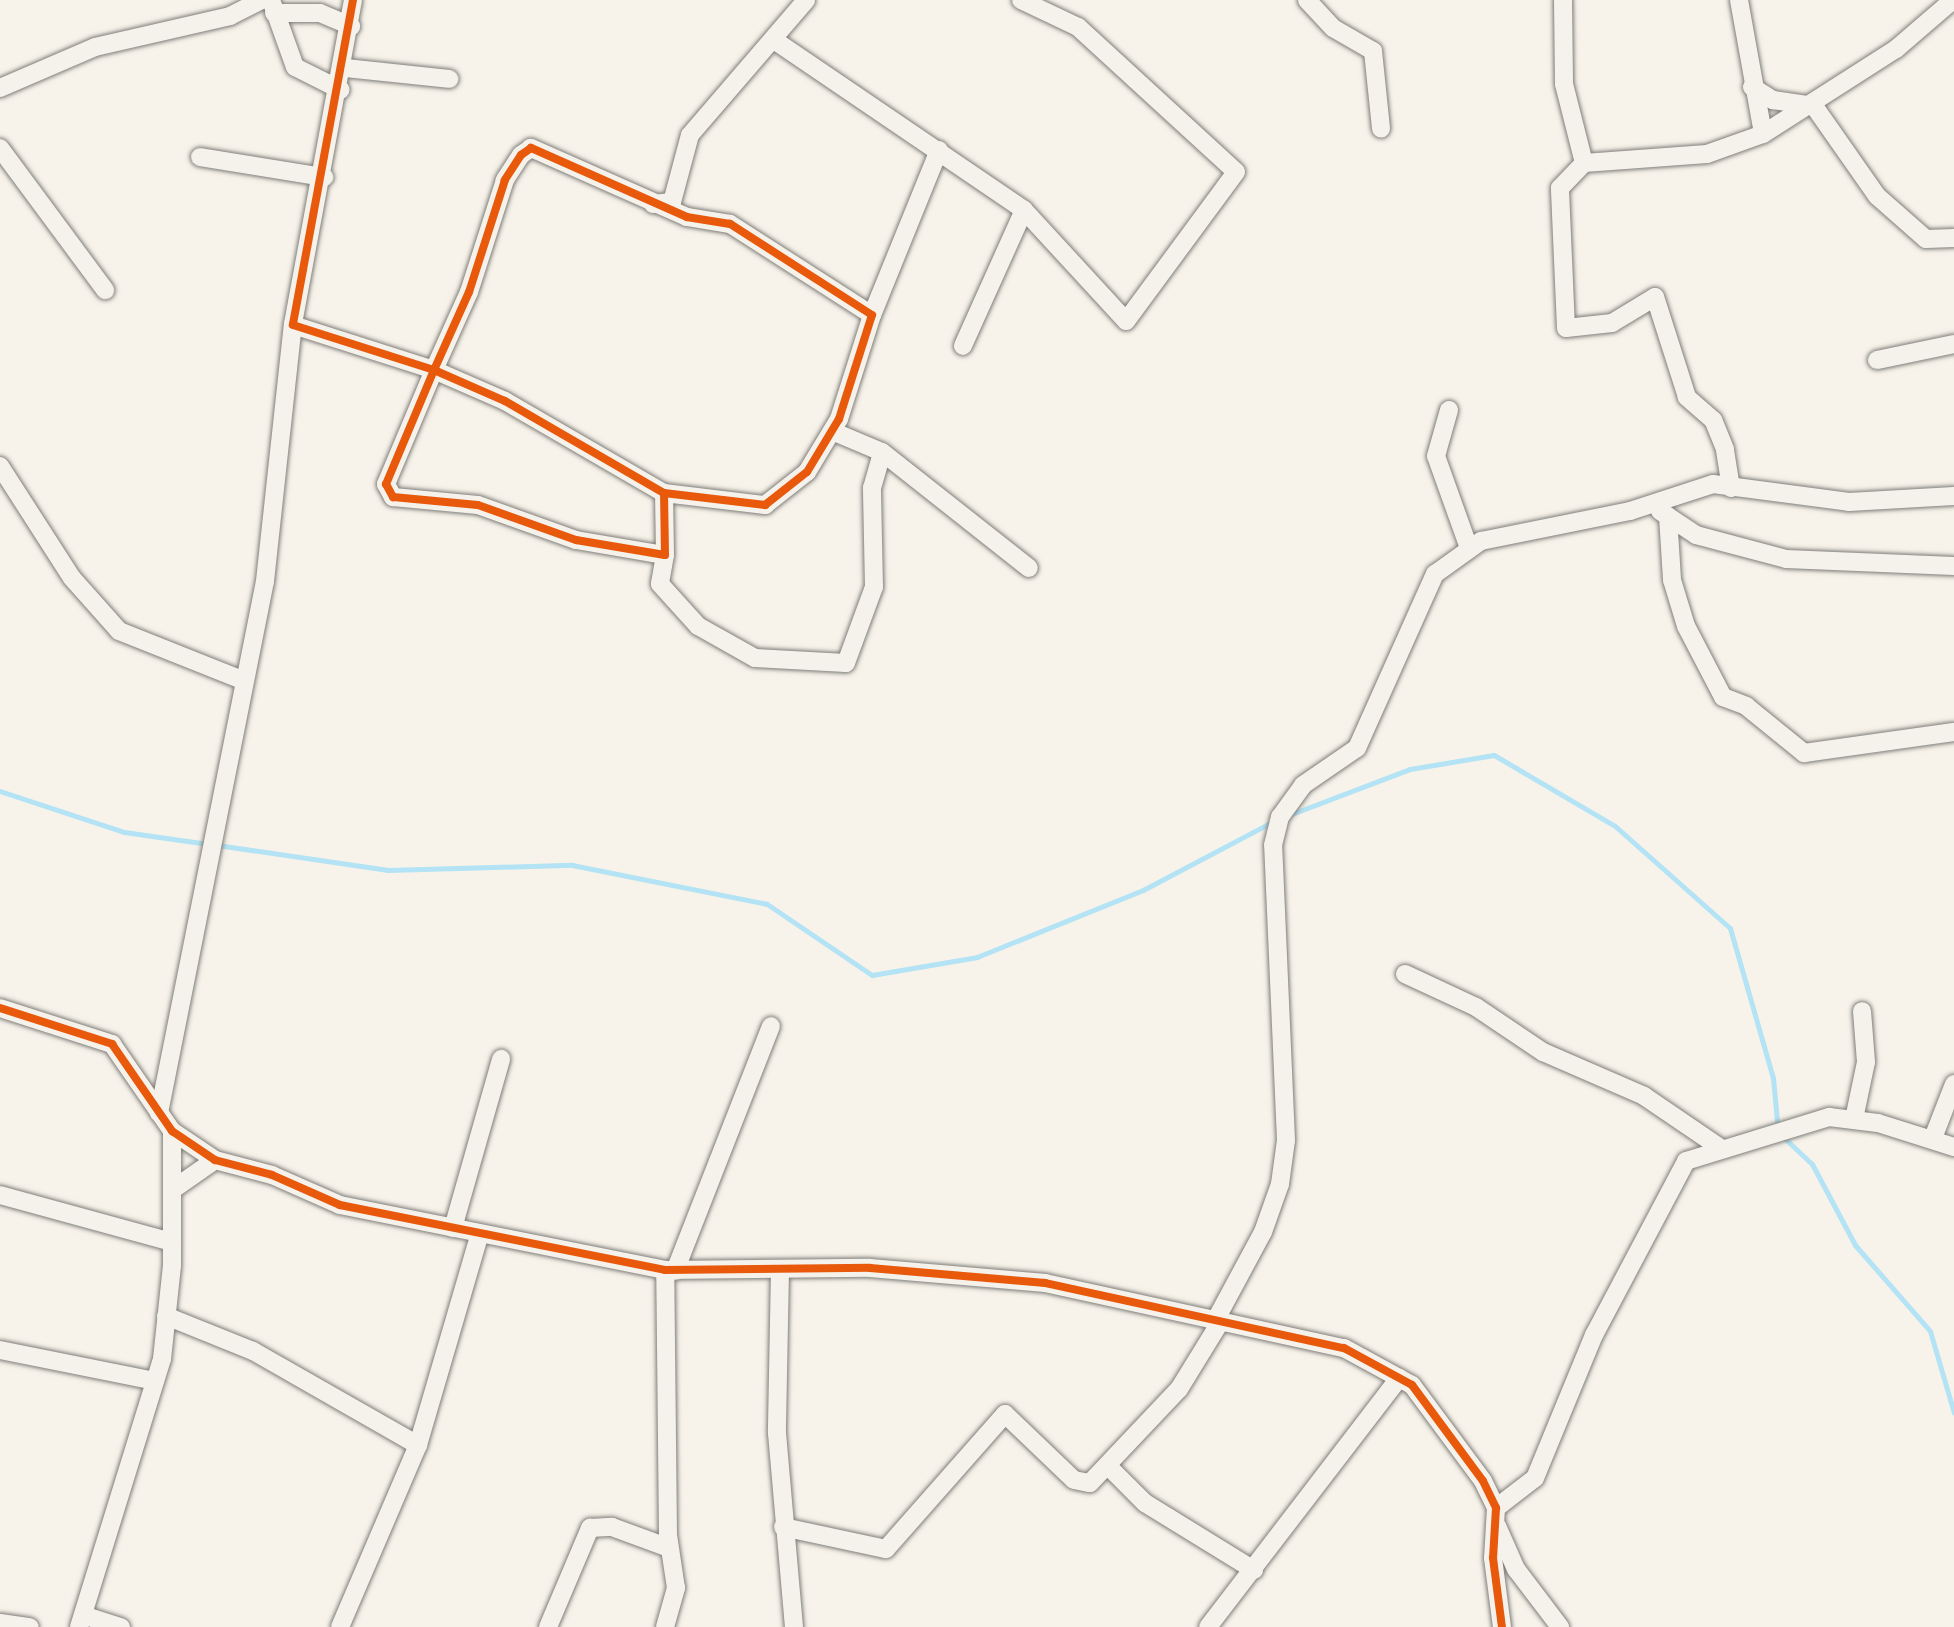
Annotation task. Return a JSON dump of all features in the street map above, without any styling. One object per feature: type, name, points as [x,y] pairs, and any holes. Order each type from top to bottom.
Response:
[{"type":"street","points":[[159,1113],[242,680],[265,581],[293,325],[341,90],[353,0]]},
{"type":"street","points":[[653,204],[672,202],[690,135],[806,0]]},
{"type":"street","points":[[774,40],[1024,210],[1126,321],[1236,172],[1078,27],[1021,0]]},
{"type":"street","points":[[1307,0],[1333,28],[1373,51],[1381,129]]},
{"type":"street","points":[[1563,0],[1564,84],[1584,163]]},
{"type":"street","points":[[1739,0],[1752,87],[1763,134]]},
{"type":"street","points":[[1731,488],[1725,449],[1713,420],[1687,397],[1655,297],[1612,323],[1566,328],[1557,196],[1584,163],[1707,154],[1763,134],[1814,106],[1953,2]]},
{"type":"street","points":[[0,88],[95,47],[269,4],[320,13],[351,26]]},
{"type":"street","points":[[269,4],[295,67],[341,90]]},
{"type":"street","points":[[345,68],[449,79]]},
{"type":"street","points":[[1752,87],[1773,100],[1814,106],[1877,196],[1926,239],[1954,238]]},
{"type":"street","points":[[0,148],[105,290]]},
{"type":"street","points":[[665,555],[576,540],[478,505],[393,497],[386,484],[521,155],[531,148],[653,204],[730,224],[872,315]]},
{"type":"street","points":[[293,325],[434,370],[522,410],[664,493],[765,505],[807,472],[832,431],[872,315],[939,150]]},
{"type":"street","points":[[200,157],[324,177]]},
{"type":"street","points":[[963,346],[1024,210]]},
{"type":"street","points":[[1877,360],[1954,344]]},
{"type":"street","points":[[1449,410],[1436,456],[1469,548]]},
{"type":"street","points":[[832,431],[882,452],[1029,568]]},
{"type":"street","points":[[664,493],[665,555],[660,584],[698,626],[755,658],[846,663],[874,587],[872,488],[882,452]]},
{"type":"street","points":[[0,466],[72,578],[119,631],[242,680]]},
{"type":"street","points":[[783,1527],[886,1549],[1005,1414],[1082,1484],[1108,1466],[1179,1389],[1263,1232],[1282,1169],[1273,845],[1280,817],[1303,785],[1357,748],[1435,574],[1469,548],[1651,504],[1713,484],[1849,502],[1954,496]]},
{"type":"street","points":[[1651,504],[1707,539],[1786,559],[1954,566]]},
{"type":"street","points":[[1668,516],[1672,580],[1686,626],[1723,697],[1746,706],[1804,753],[1954,732]]},
{"type":"street","points":[[1405,974],[1476,1007],[1543,1052],[1644,1096],[1722,1149]]},
{"type":"street","points":[[0,1008],[112,1044],[172,1131],[215,1160],[272,1175],[340,1205],[479,1236],[670,1270],[870,1268],[1045,1283],[1216,1324],[1333,1345],[1399,1378],[1431,1404],[1496,1516],[1516,1569],[1560,1627]]},
{"type":"street","points":[[1854,1119],[1866,1062],[1862,1011]]},
{"type":"street","points":[[665,1627],[676,1588],[669,1548],[670,1270],[771,1026]]},
{"type":"street","points":[[453,1228],[501,1059]]},
{"type":"street","points":[[1933,1138],[1954,1084]]},
{"type":"street","points":[[1502,1627],[1496,1516],[1535,1478],[1669,1183],[1686,1161],[1780,1129],[1854,1119],[1933,1138],[1954,1147]]},
{"type":"street","points":[[121,1627],[81,1621],[155,1381],[166,1316],[172,1242],[172,1131]]},
{"type":"street","points":[[172,1190],[215,1160]]},
{"type":"street","points":[[0,1195],[172,1242]]},
{"type":"street","points":[[340,1627],[418,1445],[479,1236]]},
{"type":"street","points":[[780,1270],[783,1527],[794,1627]]},
{"type":"street","points":[[166,1316],[253,1351],[418,1445]]},
{"type":"street","points":[[0,1350],[155,1381]]},
{"type":"street","points":[[1208,1627],[1399,1378]]},
{"type":"street","points":[[1108,1466],[1145,1503],[1254,1570]]},
{"type":"street","points":[[548,1627],[590,1528],[612,1527],[669,1548]]},
{"type":"street","points":[[0,1623],[30,1627]]},
{"type":"waterway","points":[[1289,815],[1410,769],[1494,755],[1615,826],[1730,928],[1773,1078],[1778,1132],[1812,1164],[1855,1245],[1930,1331],[1954,1413]]},
{"type":"waterway","points":[[0,791],[124,832],[208,844]]},
{"type":"waterway","points":[[217,845],[388,870],[572,865],[767,904],[872,975],[977,957],[1143,890],[1272,822]]},
{"type":"cycle path","points":[[353,0],[293,325],[434,370],[505,401],[664,493],[765,505],[807,472],[839,419],[872,315],[730,224],[687,217],[531,148],[521,155],[505,180],[469,292],[434,370],[386,484],[393,497],[478,505],[576,540],[665,555],[664,493]]},
{"type":"cycle path","points":[[0,1008],[112,1044],[172,1131],[215,1160],[272,1175],[340,1205],[665,1270],[870,1268],[1045,1283],[1344,1348],[1412,1385],[1483,1481],[1496,1508],[1493,1558],[1502,1627]]}]
